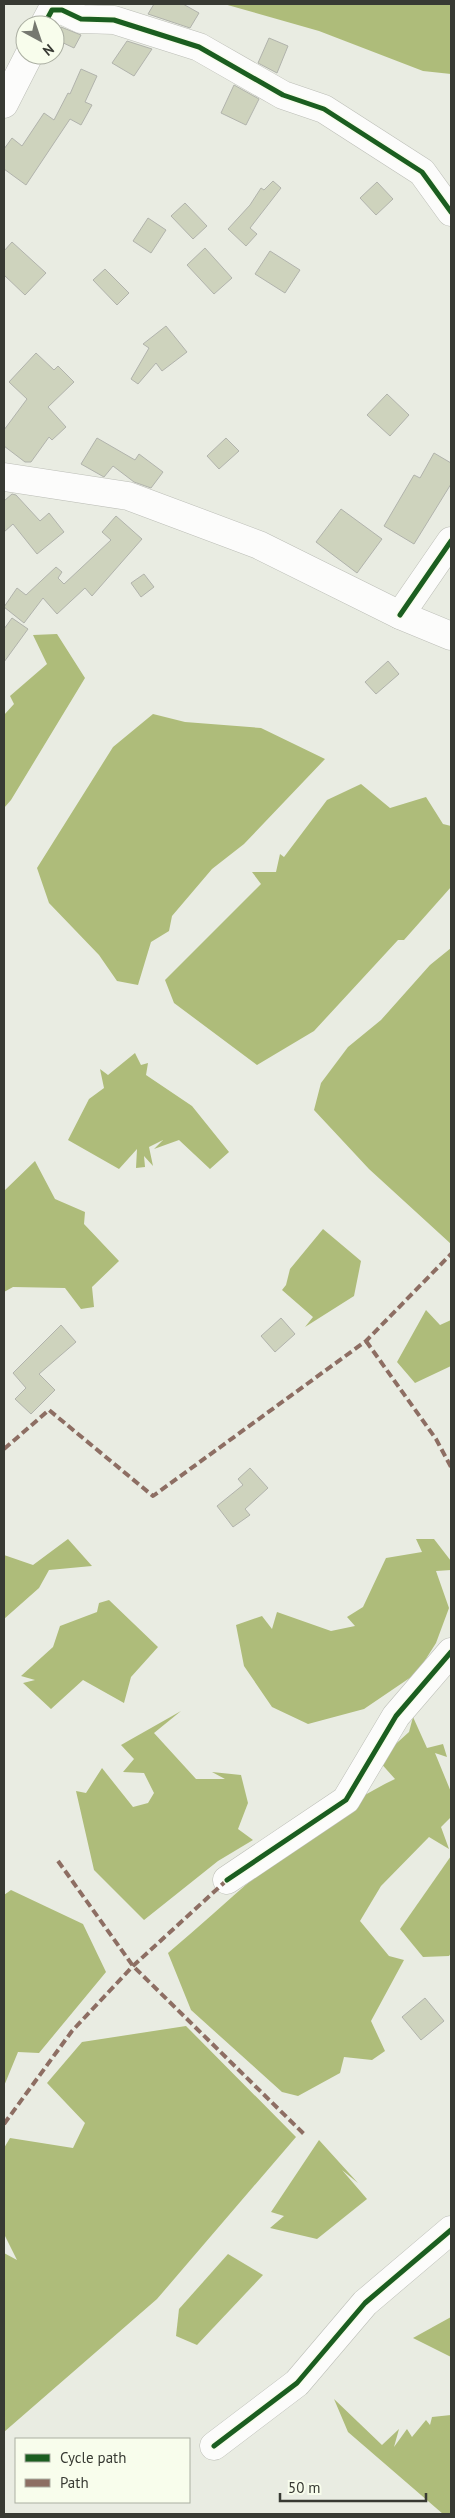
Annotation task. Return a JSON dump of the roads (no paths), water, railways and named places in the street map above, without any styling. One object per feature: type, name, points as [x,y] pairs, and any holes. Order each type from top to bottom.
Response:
[{"type":"street","points":[[49,15],[52,10],[62,10],[82,19],[114,20],[199,47],[283,95],[324,110],[422,172],[451,212]]},
{"type":"street","points":[[4,104],[24,65]]},
{"type":"street","points":[[4,477],[128,496],[259,545],[400,615],[451,636]]},
{"type":"street","points":[[400,615],[451,541]]},
{"type":"street","points":[[227,1880],[346,1800],[396,1716],[451,1652]]},
{"type":"street","points":[[214,2446],[297,2383],[365,2303],[451,2230]]}]
